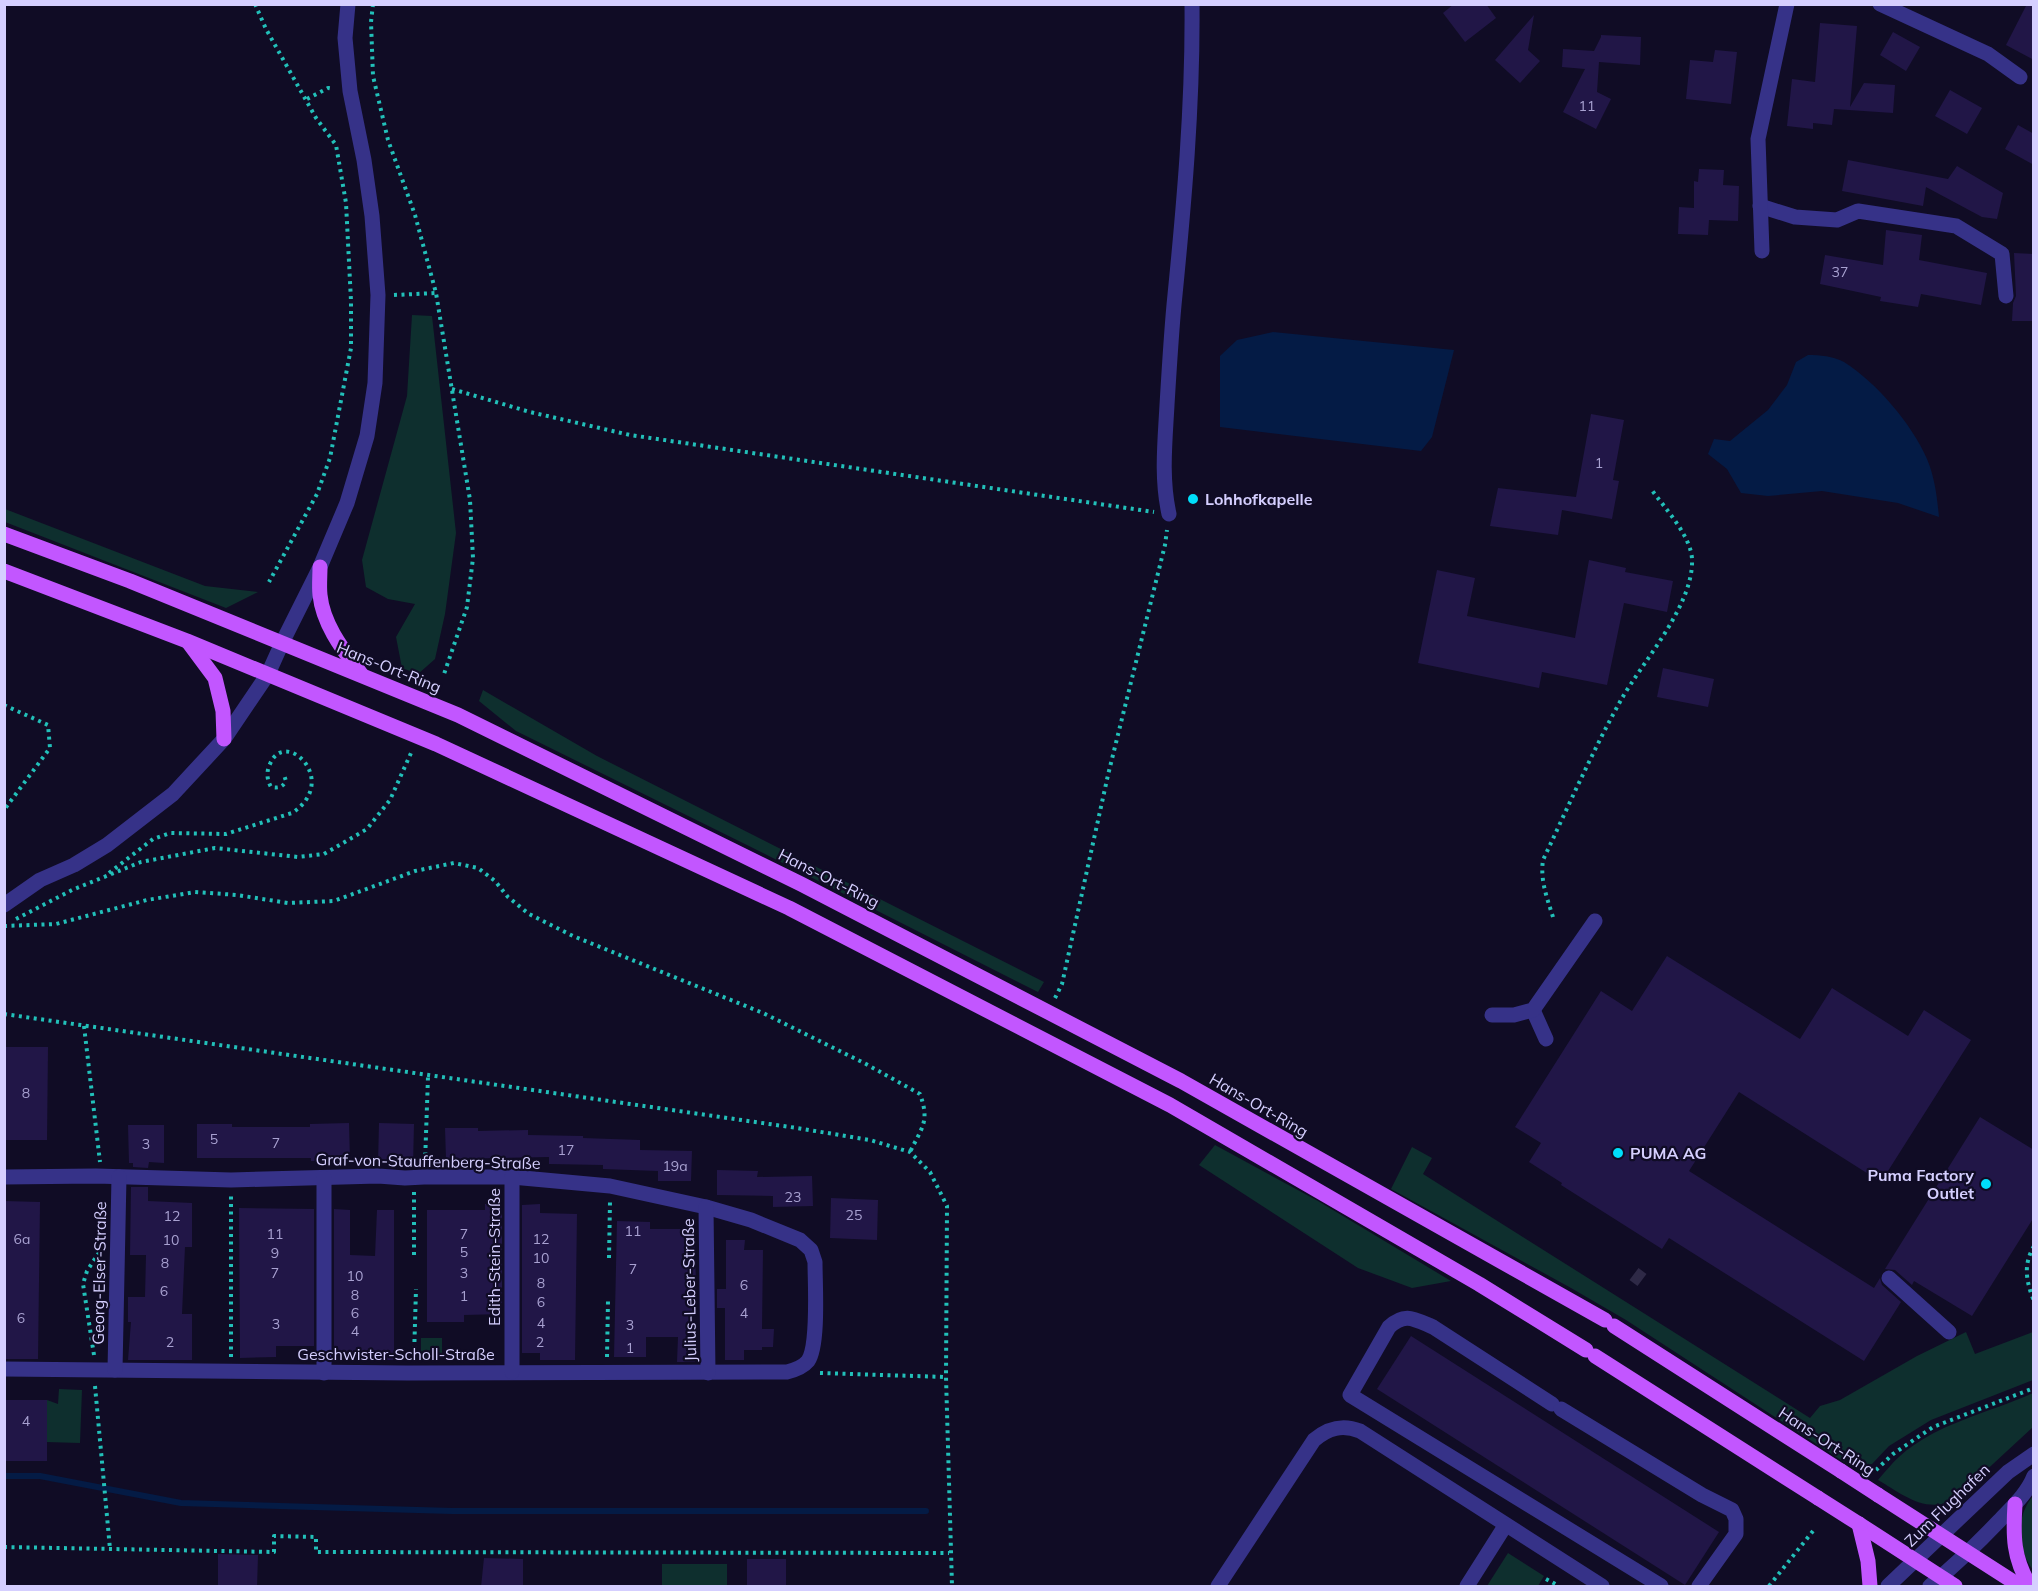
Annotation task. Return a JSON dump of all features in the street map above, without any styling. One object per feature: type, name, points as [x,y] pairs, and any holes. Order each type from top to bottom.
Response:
[{"type":"main road","name":"Hans-Ort-Ring","points":[[4,534],[361,674],[458,716],[801,884],[1181,1081],[1609,1323],[2020,1587]]},
{"type":"main road","points":[[320,567],[320,595],[325,617],[341,646],[361,674]]},
{"type":"main road","points":[[4,571],[187,641],[436,744],[789,908],[1170,1105],[1479,1284],[1916,1560],[1935,1582],[1955,1587]]},
{"type":"main road","points":[[187,641],[215,678],[223,711],[224,739]]},
{"type":"main road","points":[[2015,1504],[2014,1542],[2017,1559],[2030,1587]]},
{"type":"main road","points":[[1859,1524],[1868,1561],[1870,1587]]},
{"type":"street","points":[[4,905],[40,880],[74,865],[107,845],[173,794],[224,739],[268,674],[320,567],[347,503],[367,436],[375,383],[378,295],[372,216],[364,160],[350,91],[345,38],[348,4]]},
{"type":"street","points":[[1169,514],[1164,490],[1164,445],[1171,336],[1187,176],[1192,4]]},
{"type":"street","points":[[1762,251],[1758,139],[1787,4]]},
{"type":"street","points":[[1880,4],[1988,54],[2020,77]]},
{"type":"street","points":[[1760,206],[1794,217],[1837,220],[1858,211],[1956,226],[2002,254],[2006,296]]},
{"type":"street","points":[[1492,1015],[1524,1013],[1533,1010],[1594,921]]},
{"type":"street","points":[[1533,1010],[1546,1039]]},
{"type":"street","name":"Graf-von-Stauffenberg-Straße","points":[[4,1177],[101,1176],[231,1180],[512,1177],[610,1186],[706,1207],[782,1231],[800,1240],[811,1250],[815,1262],[814,1346],[808,1362],[797,1370],[788,1372]]},
{"type":"street","name":"Georg-Elser-Straße","points":[[115,1370],[118,1177]]},
{"type":"street","name":"Edith-Stein-Straße","points":[[512,1177],[512,1372]]},
{"type":"street","points":[[324,1178],[324,1373]]},
{"type":"street","name":"Julius-Leber-Straße","points":[[706,1207],[708,1373]]},
{"type":"street","points":[[1889,1278],[1949,1332]]},
{"type":"street","points":[[1661,1587],[1350,1395],[1389,1327],[1397,1319],[1406,1317],[1432,1327],[1702,1496],[1732,1510],[1736,1519],[1736,1534],[1699,1587]]},
{"type":"street","name":"Geschwister-Scholl-Straße","points":[[4,1369],[324,1373],[788,1372]]},
{"type":"street","points":[[1218,1587],[1314,1440],[1330,1429],[1342,1426],[1360,1431],[1602,1587]]},
{"type":"street","name":"Zum Flughafen","points":[[1888,1587],[2008,1472],[2034,1454]]},
{"type":"street","points":[[1935,1582],[1968,1553],[2015,1504],[2030,1487],[2034,1476]]},
{"type":"street","points":[[1467,1587],[1505,1526]]},
{"type":"path","points":[[255,4],[266,29],[316,118],[336,145],[346,203],[351,301],[351,348],[330,458],[317,494],[269,582]]},
{"type":"path","points":[[373,4],[373,76],[388,140],[415,215],[436,293],[470,500],[473,558],[467,607],[443,677]]},
{"type":"path","points":[[307,99],[328,88],[350,91]]},
{"type":"path","points":[[378,295],[436,293]]},
{"type":"path","points":[[452,389],[530,412],[630,435],[1169,514],[1165,545],[1108,775],[1062,984],[1048,1012]]},
{"type":"path","points":[[1553,916],[1544,888],[1543,860],[1622,698],[1676,615],[1691,576],[1690,547],[1651,489]]},
{"type":"path","points":[[4,705],[48,725],[51,748],[4,810]]},
{"type":"path","points":[[103,877],[153,839],[170,833],[226,834],[292,813],[309,797],[312,785],[310,772],[299,755],[291,752],[282,753],[273,757],[269,765],[267,780],[271,787],[278,788],[284,786],[286,781],[284,775]]},
{"type":"path","points":[[4,926],[72,890],[141,862],[215,848],[298,857],[324,854],[367,829],[390,800],[411,753]]},
{"type":"path","points":[[4,926],[56,924],[147,900],[195,892],[237,895],[288,903],[333,901],[415,871],[454,864],[478,868],[529,914],[564,932],[763,1013],[866,1064],[920,1095],[925,1119],[910,1152]]},
{"type":"path","points":[[4,1014],[428,1077],[796,1128],[870,1140],[910,1152],[930,1172],[947,1206],[946,1377],[950,1477],[949,1552],[952,1587]]},
{"type":"path","points":[[84,1026],[101,1176]]},
{"type":"path","points":[[414,1257],[428,1077]]},
{"type":"path","points":[[231,1180],[231,1372]]},
{"type":"path","points":[[609,1258],[610,1186]]},
{"type":"path","points":[[103,1246],[87,1270],[83,1284],[95,1370],[110,1549]]},
{"type":"path","points":[[2034,1246],[2027,1258],[2026,1269],[2034,1301]]},
{"type":"path","points":[[414,1373],[416,1289]]},
{"type":"path","points":[[607,1372],[608,1301]]},
{"type":"path","points":[[788,1372],[946,1377]]},
{"type":"path","points":[[1876,1470],[1893,1454],[1933,1427],[2034,1388]]},
{"type":"path","points":[[1769,1587],[1813,1531]]},
{"type":"path","points":[[4,1547],[274,1552],[274,1536],[316,1537],[316,1552],[949,1552]]},
{"type":"path","points":[[1546,1579],[1559,1587]]},
{"type":"green space","points":[[412,315],[432,316],[456,533],[445,614],[435,659],[418,674],[402,668],[396,637],[415,604],[388,599],[366,587],[362,560],[407,396]]},
{"type":"green space","points":[[5,509],[205,586],[258,592],[226,608],[5,522]]},
{"type":"green space","points":[[483,690],[597,756],[1044,982],[1038,992],[516,731],[479,701]]},
{"type":"green space","points":[[1215,1145],[1318,1201],[1451,1281],[1412,1288],[1358,1268],[1199,1165]]},
{"type":"green space","points":[[1412,1147],[1432,1158],[1423,1174],[1810,1418],[1820,1406],[1840,1400],[1917,1356],[1966,1332],[1975,1354],[2033,1332],[2033,1380],[1931,1420],[1889,1446],[1872,1464],[1868,1465],[1852,1455],[1844,1462],[1626,1320],[1391,1189]]},
{"type":"green space","points":[[421,1338],[442,1338],[442,1357],[421,1357]]},
{"type":"green space","points":[[59,1389],[82,1390],[80,1443],[46,1442],[47,1400],[58,1404]]},
{"type":"green space","points":[[2033,1393],[2033,1427],[1954,1500],[1943,1504],[1924,1504],[1878,1480],[1900,1456],[1930,1435]]},
{"type":"green space","points":[[2033,1496],[2033,1570],[2024,1553],[2020,1533],[2023,1513]]},
{"type":"green space","points":[[1508,1553],[1544,1576],[1538,1586],[1487,1586]]},
{"type":"green space","points":[[662,1564],[727,1564],[727,1586],[662,1586]]},
{"type":"water","points":[[1273,332],[1454,350],[1432,437],[1421,451],[1220,427],[1220,356],[1237,340]]},
{"type":"water","points":[[1808,355],[1826,356],[1844,362],[1880,392],[1903,418],[1930,466],[1939,517],[1898,503],[1822,491],[1768,496],[1741,493],[1727,469],[1708,454],[1714,439],[1730,441],[1768,410],[1787,385],[1796,362]]},
{"type":"building","points":[[1454,4],[1486,4],[1496,18],[1465,42],[1443,13]]},
{"type":"building","points":[[2027,4],[2034,4],[2034,60],[2006,45]]},
{"type":"building","points":[[1534,15],[1528,50],[1540,61],[1520,83],[1495,60]]},
{"type":"building","points":[[1820,23],[1857,26],[1850,107],[1864,83],[1895,85],[1893,113],[1834,109],[1832,125],[1813,123],[1813,129],[1787,126],[1792,79],[1815,82]]},
{"type":"building","points":[[1893,32],[1920,47],[1906,71],[1880,55]]},
{"type":"building","points":[[1601,35],[1641,37],[1640,65],[1599,62],[1597,92],[1611,99],[1596,129],[1563,112],[1585,69],[1562,67],[1563,49],[1594,51]]},
{"type":"building","points":[[1715,50],[1737,52],[1731,104],[1686,99],[1690,60],[1713,62]]},
{"type":"building","points":[[1950,90],[1982,108],[1967,134],[1935,116]]},
{"type":"building","points":[[2018,125],[2034,134],[2034,165],[2005,149]]},
{"type":"building","points":[[1848,160],[1948,179],[1957,166],[2003,193],[1997,219],[1982,217],[1926,187],[1923,206],[1842,191]]},
{"type":"building","points":[[1699,169],[1724,170],[1723,185],[1739,186],[1738,221],[1709,220],[1708,235],[1678,234],[1679,207],[1694,208],[1694,181],[1698,182]]},
{"type":"building","points":[[1886,230],[1922,235],[1919,260],[1987,273],[1981,305],[1921,294],[1918,307],[1880,301],[1881,297],[1820,284],[1825,255],[1883,265]]},
{"type":"building","points":[[2014,253],[2034,254],[2034,321],[2012,321],[2013,303],[2016,296]]},
{"type":"building","points":[[1591,414],[1624,420],[1613,480],[1619,481],[1612,519],[1562,510],[1558,535],[1490,526],[1498,488],[1576,497]]},
{"type":"building","points":[[1589,560],[1626,568],[1625,572],[1673,581],[1667,612],[1624,603],[1607,685],[1542,672],[1539,688],[1418,663],[1437,570],[1475,578],[1467,616],[1575,638]]},
{"type":"building","points":[[1663,668],[1714,679],[1708,707],[1657,697]]},
{"type":"building","name":"PUMA AG","points":[[1667,956],[1800,1039],[1832,988],[1908,1036],[1924,1010],[1971,1040],[1881,1182],[1739,1092],[1689,1171],[1874,1288],[1880,1278],[1882,1285],[1901,1302],[1864,1361],[1669,1238],[1662,1249],[1529,1162],[1541,1143],[1515,1127],[1601,991],[1632,1011]]},
{"type":"building","points":[[4,1047],[48,1047],[47,1140],[4,1140]]},
{"type":"building","name":"Puma Factory Outlet","points":[[1980,1117],[2034,1150],[2034,1217],[1972,1316],[1914,1281],[1912,1285],[1895,1270],[1885,1269]]},
{"type":"building","points":[[349,1123],[350,1161],[311,1161],[311,1158],[197,1158],[197,1124],[232,1124],[232,1127],[310,1127],[310,1124]]},
{"type":"building","points":[[379,1123],[414,1124],[413,1165],[378,1164]]},
{"type":"building","points":[[128,1125],[164,1125],[164,1163],[149,1162],[148,1168],[133,1167],[133,1163],[129,1163]]},
{"type":"building","points":[[445,1128],[478,1128],[478,1131],[528,1130],[528,1135],[640,1140],[640,1150],[692,1151],[691,1181],[658,1181],[658,1171],[603,1169],[603,1165],[549,1164],[549,1157],[446,1159]]},
{"type":"building","points":[[717,1170],[758,1171],[757,1177],[812,1176],[813,1206],[773,1207],[773,1196],[717,1195]]},
{"type":"building","points":[[131,1187],[148,1187],[148,1201],[192,1203],[192,1247],[185,1247],[182,1314],[192,1314],[192,1360],[128,1360],[131,1322],[128,1322],[128,1297],[145,1297],[146,1255],[130,1255]]},
{"type":"building","points":[[831,1198],[878,1200],[877,1240],[830,1238]]},
{"type":"building","points":[[4,1201],[40,1202],[38,1359],[4,1359]]},
{"type":"building","points":[[485,1204],[502,1204],[502,1314],[464,1315],[464,1322],[427,1322],[427,1210],[485,1210]]},
{"type":"building","points":[[540,1204],[540,1213],[577,1214],[575,1360],[540,1360],[540,1353],[522,1353],[522,1205]]},
{"type":"building","points":[[239,1208],[314,1209],[314,1346],[276,1346],[276,1357],[240,1358]]},
{"type":"building","points":[[334,1209],[350,1210],[350,1255],[375,1256],[377,1210],[394,1210],[394,1360],[334,1358]]},
{"type":"building","points":[[617,1221],[650,1222],[650,1229],[694,1229],[697,1308],[693,1308],[695,1362],[677,1362],[678,1337],[646,1337],[646,1357],[614,1357]]},
{"type":"building","points":[[726,1240],[745,1240],[744,1250],[763,1250],[762,1329],[774,1329],[773,1347],[762,1347],[762,1350],[744,1350],[744,1360],[725,1360],[725,1308],[717,1308],[717,1289],[726,1289]]},
{"type":"building","points":[[1411,1336],[1719,1532],[1685,1585],[1377,1389]]},
{"type":"building","points":[[4,1400],[47,1400],[47,1461],[4,1461]]},
{"type":"building","points":[[218,1554],[258,1555],[257,1587],[218,1587]]},
{"type":"building","points":[[484,1558],[523,1559],[523,1587],[481,1587]]},
{"type":"building","points":[[747,1559],[786,1559],[786,1587],[747,1587]]},
{"type":"waterway","points":[[4,1476],[40,1476],[181,1503],[452,1511],[926,1511]]},
{"type":"tunnel","points":[[1634,1274],[1642,1280]]},
{"type":"place","name":"Lohhofkapelle","points":[[1193,499]]},
{"type":"place","name":"PUMA AG","points":[[1618,1153]]},
{"type":"place","name":"Puma Factory Outlet","points":[[1986,1184]]}]
